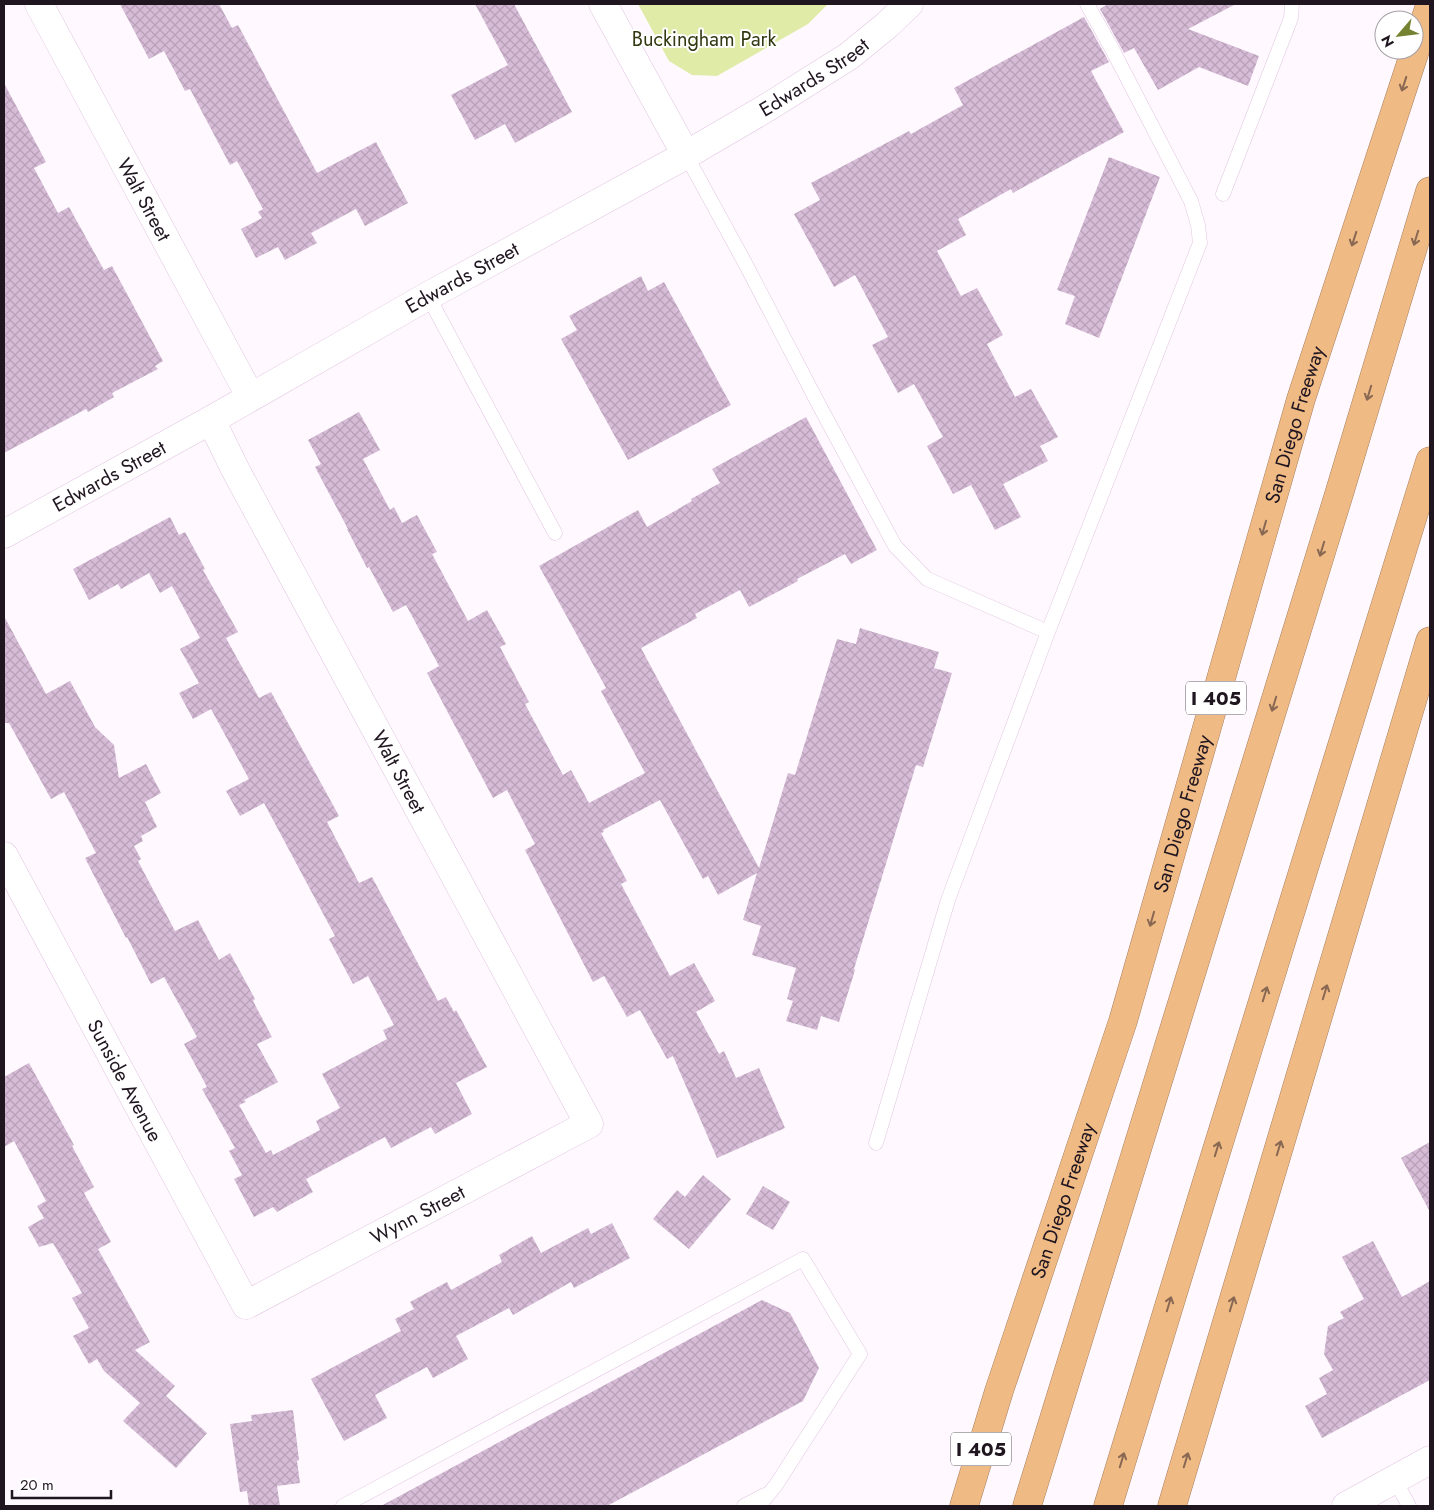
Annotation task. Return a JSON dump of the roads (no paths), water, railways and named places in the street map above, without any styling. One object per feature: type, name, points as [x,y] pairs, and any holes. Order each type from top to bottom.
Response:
[{"type":"highway","name":"San Diego Freeway","points":[[964,1506],[999,1391],[1123,1021],[1301,400],[1430,5]]},
{"type":"highway","points":[[1026,1506],[1336,504],[1430,191]]},
{"type":"highway","points":[[1108,1506],[1430,461]]},
{"type":"highway","points":[[1172,1506],[1430,641]]},
{"type":"highway","points":[[954,1506],[999,1391]]},
{"type":"street","name":"Walt Street","points":[[39,4],[250,396]]},
{"type":"street","points":[[604,4],[686,155]]},
{"type":"street","name":"Edwards Street","points":[[4,534],[428,296],[686,155],[768,107],[849,56],[909,4]]},
{"type":"street","name":"Walt Street","points":[[210,420],[589,1124]]},
{"type":"street","name":"Sunside Avenue","points":[[4,856],[246,1305]]},
{"type":"street","name":"Wynn Street","points":[[246,1305],[589,1124]]},
{"type":"street","points":[[1346,1506],[1430,1460]]},
{"type":"lane","points":[[876,1143],[948,900],[1048,632],[1200,243],[1198,225],[1191,201],[1087,4]]},
{"type":"lane","points":[[1223,194],[1291,18],[1292,4]]},
{"type":"lane","points":[[686,155],[746,263],[819,405],[895,546],[927,579],[1048,632]]},
{"type":"lane","points":[[428,296],[555,533]]},
{"type":"lane","points":[[343,1506],[803,1259],[860,1354],[759,1506]]},
{"type":"lane","points":[[1394,1480],[1409,1506]]},
{"type":"lane","points":[[744,1506],[769,1493]]},
{"type":"park label","name":"Buckingham Park","points":[[704,39]]}]
